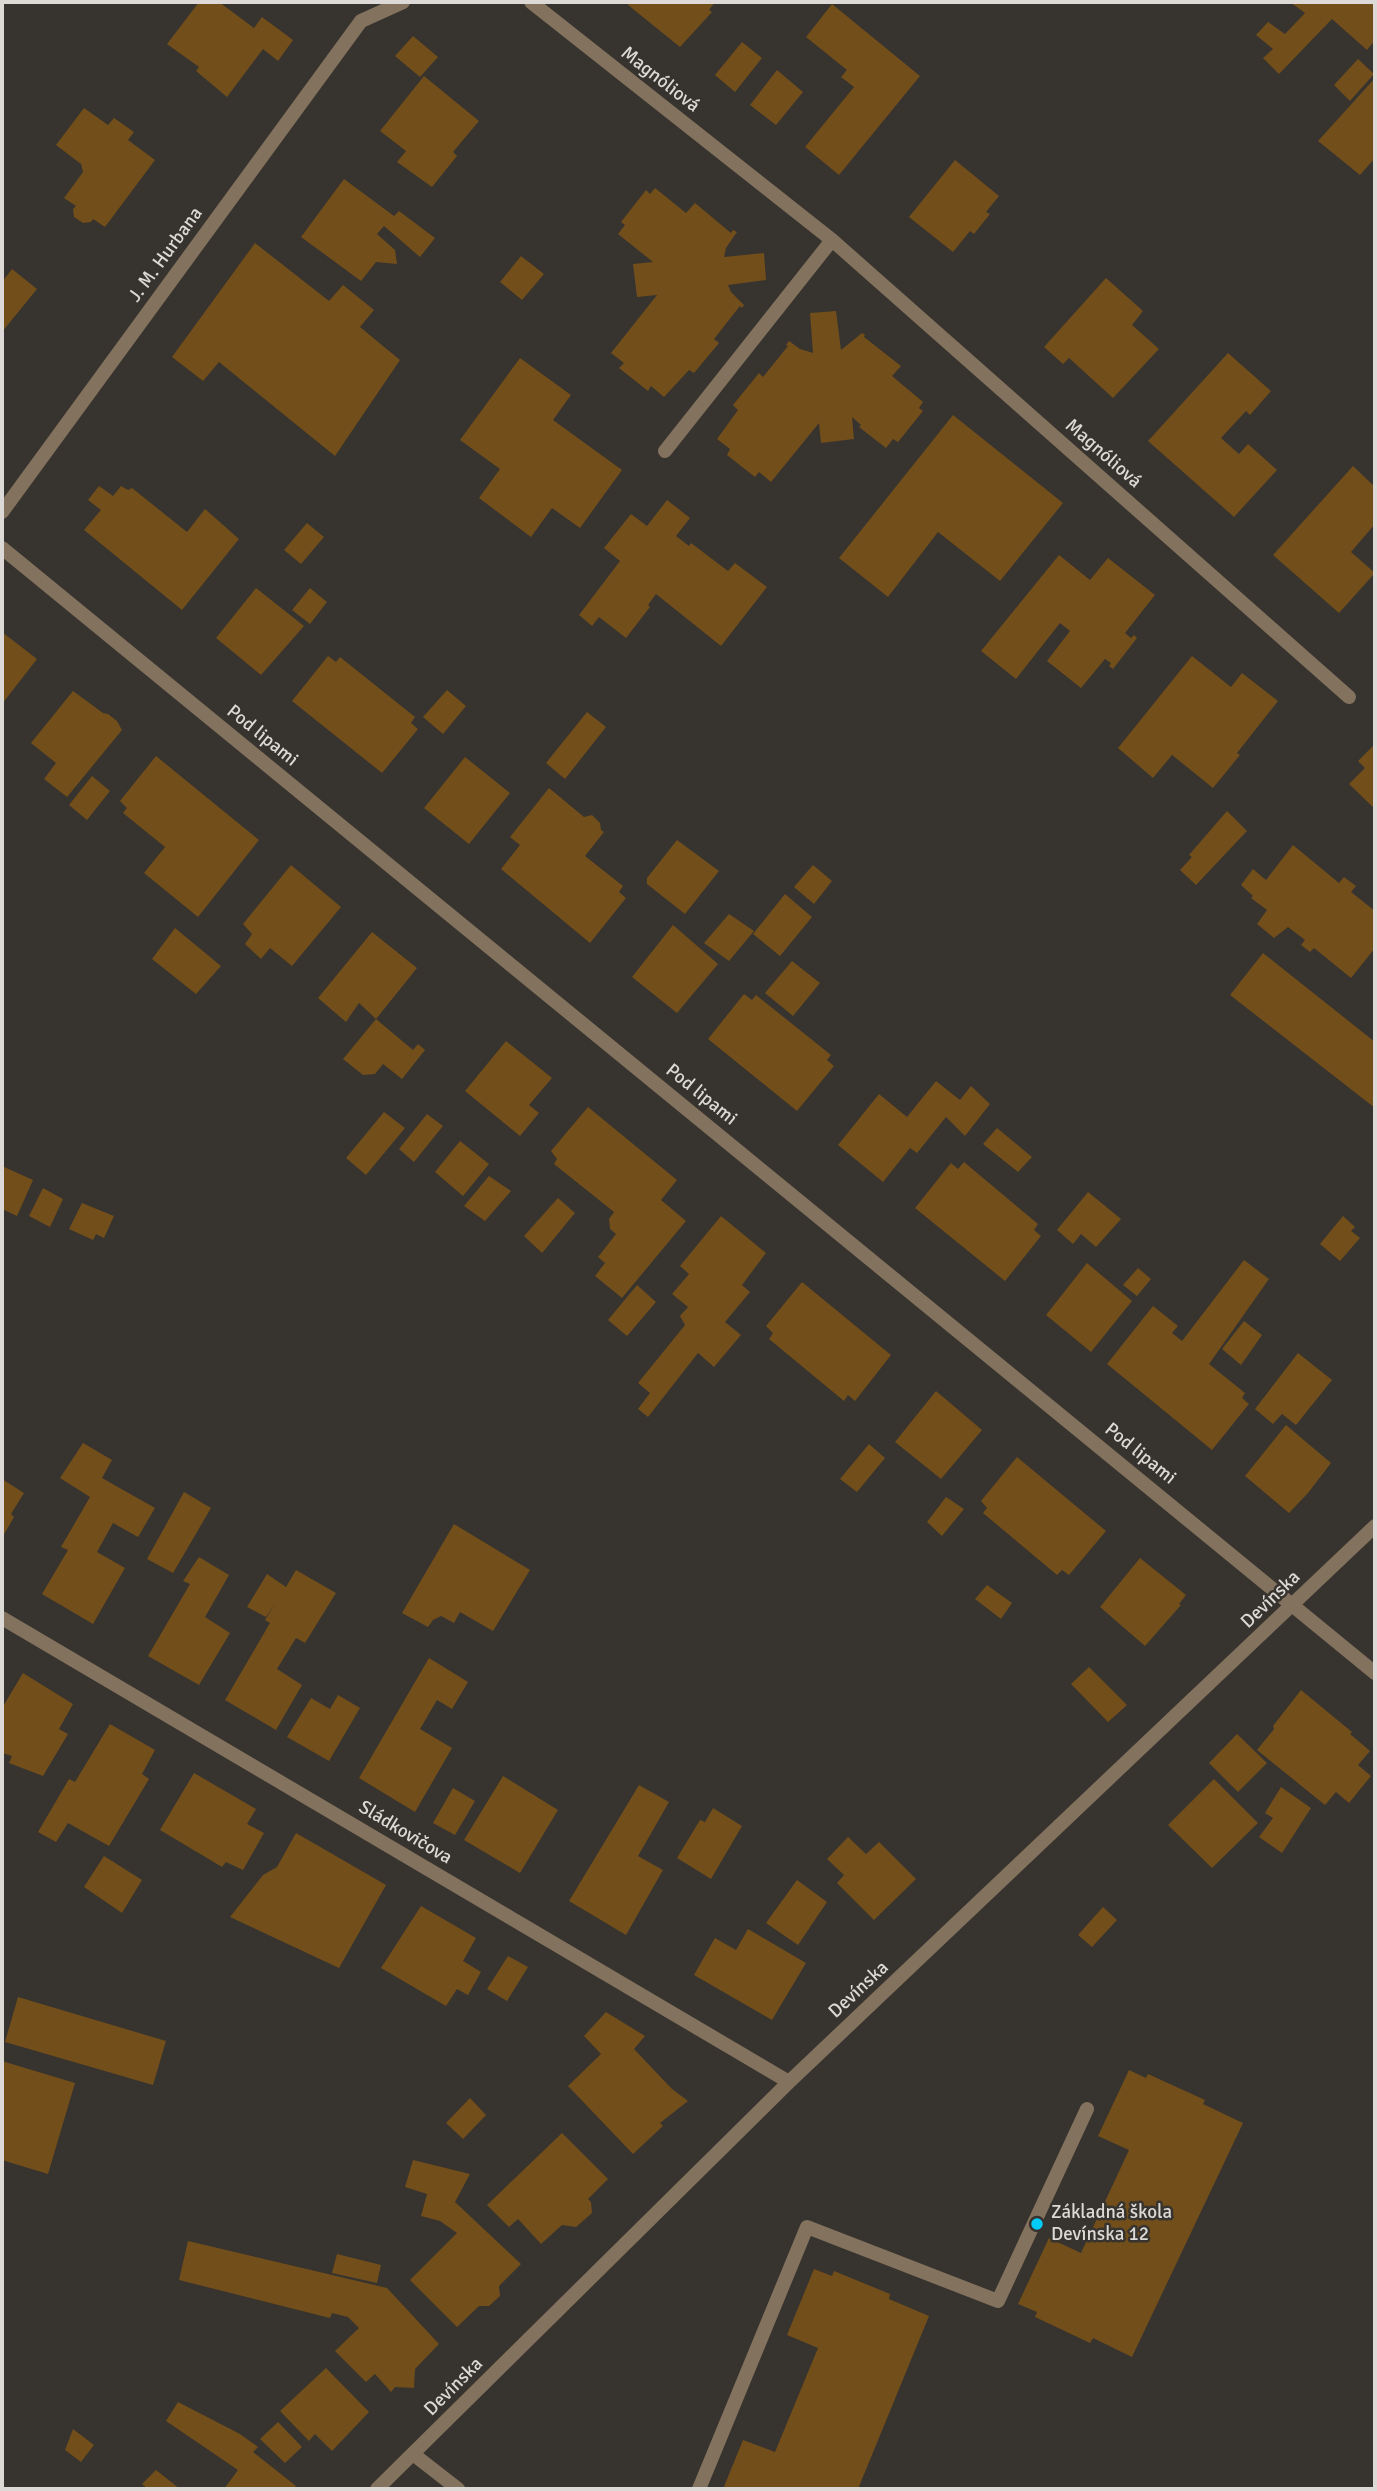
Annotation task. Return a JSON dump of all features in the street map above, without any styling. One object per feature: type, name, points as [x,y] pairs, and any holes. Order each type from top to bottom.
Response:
[{"type":"street","name":"J. M. Hurbana","points":[[2,512],[361,21],[403,2]]},
{"type":"street","name":"Magnóliová","points":[[531,2],[832,240],[1349,697]]},
{"type":"street","points":[[666,452],[832,240]]},
{"type":"street","name":"Pod lipami","points":[[2,548],[1375,1673]]},
{"type":"street","name":"Devínska","points":[[377,2489],[789,2082],[1375,1526]]},
{"type":"street","name":"Sládkovičova","points":[[2,1618],[789,2082]]},
{"type":"street","points":[[699,2489],[807,2227],[998,2301],[1087,2109]]},
{"type":"street","points":[[413,2454],[458,2489]]},
{"type":"building","points":[[199,2],[219,2],[254,28],[262,17],[293,40],[278,61],[263,49],[227,97],[196,71],[199,67],[167,44]]},
{"type":"building","points":[[630,2],[715,2],[709,10],[712,12],[680,47],[628,5]]},
{"type":"building","points":[[1290,2],[1375,2],[1375,40],[1367,50],[1332,19],[1279,74],[1263,58],[1273,49],[1256,35],[1268,22],[1285,34],[1305,13]]},
{"type":"building","points":[[832,4],[920,76],[839,175],[805,147],[854,87],[841,77],[847,70],[806,37]]},
{"type":"building","points":[[413,36],[438,57],[420,77],[395,56]]},
{"type":"building","points":[[742,42],[762,58],[735,92],[715,75]]},
{"type":"building","points":[[1358,59],[1374,74],[1350,101],[1334,85]]},
{"type":"building","points":[[777,70],[803,92],[776,125],[750,105]]},
{"type":"building","points":[[424,76],[479,121],[453,152],[457,156],[432,187],[397,162],[406,151],[380,131]]},
{"type":"building","points":[[1375,78],[1375,158],[1360,175],[1318,141]]},
{"type":"building","points":[[84,108],[108,125],[114,118],[134,132],[128,140],[155,160],[105,227],[93,219],[83,223],[74,217],[73,209],[76,206],[64,198],[83,172],[81,164],[56,145]]},
{"type":"building","points":[[955,160],[999,196],[986,212],[990,214],[974,234],[970,231],[953,252],[909,217]]},
{"type":"building","points":[[344,179],[394,216],[399,211],[435,238],[420,257],[384,226],[377,234],[395,250],[397,264],[376,262],[361,281],[301,237]]},
{"type":"building","points":[[655,188],[686,213],[695,203],[731,233],[733,230],[737,232],[726,248],[724,257],[764,253],[766,280],[728,285],[744,305],[742,308],[740,306],[714,339],[719,343],[694,373],[689,370],[664,397],[651,386],[648,391],[619,368],[624,363],[611,353],[657,295],[637,297],[633,264],[653,262],[618,234],[625,225],[621,222],[646,190],[650,194]]},
{"type":"building","points":[[255,243],[329,301],[343,285],[374,310],[360,327],[400,360],[335,456],[219,362],[203,381],[172,357]]},
{"type":"building","points":[[521,256],[544,274],[522,300],[500,282]]},
{"type":"building","points":[[12,269],[37,289],[2,332],[2,282]]},
{"type":"building","points":[[1106,278],[1143,311],[1132,325],[1159,349],[1113,398],[1069,358],[1063,364],[1044,347]]},
{"type":"building","points":[[836,311],[841,350],[862,333],[865,335],[864,337],[901,366],[892,376],[923,402],[919,408],[923,411],[898,442],[893,439],[886,448],[859,427],[861,425],[852,417],[854,439],[821,443],[819,423],[771,482],[759,472],[755,477],[727,455],[730,449],[717,439],[738,410],[733,405],[759,373],[763,377],[788,346],[786,345],[789,341],[800,349],[813,353],[810,313]]},
{"type":"building","points":[[1228,353],[1271,391],[1250,415],[1246,411],[1221,438],[1239,454],[1248,444],[1277,470],[1234,517],[1148,441]]},
{"type":"building","points":[[520,358],[571,395],[553,420],[622,470],[580,528],[552,508],[531,537],[479,498],[500,469],[460,440]]},
{"type":"building","points":[[953,415],[1063,503],[1000,581],[938,532],[888,597],[839,558]]},
{"type":"building","points":[[1353,466],[1375,487],[1375,524],[1351,552],[1375,573],[1339,613],[1273,555]]},
{"type":"building","points":[[99,486],[113,496],[121,486],[128,490],[132,488],[187,532],[205,509],[239,539],[182,610],[84,530],[101,510],[88,500]]},
{"type":"building","points":[[667,500],[690,518],[676,536],[689,546],[691,543],[728,571],[735,563],[767,587],[721,646],[656,594],[648,605],[650,607],[626,638],[599,617],[592,626],[579,615],[620,561],[604,548],[631,514],[647,526]]},
{"type":"building","points":[[307,523],[324,537],[301,564],[284,550]]},
{"type":"building","points":[[1059,555],[1090,580],[1108,558],[1155,595],[1125,633],[1131,638],[1134,635],[1137,638],[1113,669],[1109,666],[1111,663],[1105,659],[1081,688],[1047,661],[1070,631],[1060,623],[1016,679],[981,651]]},
{"type":"building","points":[[256,588],[304,626],[261,675],[216,638]]},
{"type":"building","points":[[310,588],[327,602],[310,624],[292,610]]},
{"type":"building","points":[[2,632],[37,659],[2,704]]},
{"type":"building","points":[[328,656],[336,662],[340,657],[415,717],[411,723],[418,729],[382,773],[292,701]]},
{"type":"building","points":[[1192,656],[1231,687],[1242,673],[1278,701],[1213,788],[1172,755],[1153,778],[1118,748]]},
{"type":"building","points":[[447,690],[466,706],[443,734],[423,717]]},
{"type":"building","points":[[73,691],[117,721],[122,730],[67,797],[44,779],[56,763],[31,743]]},
{"type":"building","points":[[587,712],[606,727],[565,779],[546,763]]},
{"type":"building","points":[[1373,746],[1375,809],[1349,784],[1365,768],[1358,761]]},
{"type":"building","points":[[156,756],[259,840],[198,917],[144,873],[165,847],[123,813],[127,808],[120,801]]},
{"type":"building","points":[[465,757],[510,793],[469,844],[424,808]]},
{"type":"building","points":[[92,776],[110,791],[87,820],[69,805]]},
{"type":"building","points":[[549,788],[584,817],[592,815],[600,823],[604,832],[585,856],[623,886],[619,892],[626,898],[590,943],[501,869],[520,845],[510,837]]},
{"type":"building","points":[[1227,811],[1247,831],[1196,885],[1180,870],[1192,857],[1189,855]]},
{"type":"building","points":[[677,840],[719,871],[685,914],[647,884],[647,878]]},
{"type":"building","points":[[1293,845],[1339,883],[1344,877],[1356,886],[1351,892],[1375,911],[1375,948],[1351,978],[1314,948],[1310,952],[1301,945],[1305,940],[1288,927],[1274,938],[1257,924],[1267,910],[1251,898],[1253,896],[1241,885],[1253,869],[1266,880]]},
{"type":"building","points":[[291,865],[341,907],[292,966],[270,948],[261,959],[245,944],[252,934],[243,924]]},
{"type":"building","points":[[813,865],[832,881],[814,904],[794,887]]},
{"type":"building","points":[[785,894],[812,917],[780,956],[753,934]]},
{"type":"building","points":[[729,914],[754,931],[729,961],[704,943]]},
{"type":"building","points":[[673,925],[718,964],[677,1013],[632,977]]},
{"type":"building","points":[[175,928],[221,966],[196,994],[152,959]]},
{"type":"building","points":[[372,932],[417,968],[376,1019],[359,1003],[346,1022],[318,998]]},
{"type":"building","points":[[1263,953],[1375,1042],[1375,1108],[1230,995]]},
{"type":"building","points":[[792,961],[820,983],[793,1016],[765,993]]},
{"type":"building","points":[[744,994],[752,1000],[756,995],[831,1055],[827,1060],[834,1066],[797,1111],[708,1039]]},
{"type":"building","points":[[376,1019],[413,1050],[418,1044],[425,1050],[402,1079],[383,1064],[375,1074],[363,1075],[343,1059]]},
{"type":"building","points":[[506,1041],[552,1078],[529,1105],[539,1113],[520,1136],[465,1091]]},
{"type":"building","points":[[936,1081],[960,1100],[971,1086],[990,1104],[965,1136],[946,1117],[917,1153],[910,1148],[883,1182],[838,1145],[879,1094],[907,1117]]},
{"type":"building","points":[[588,1107],[677,1180],[661,1200],[686,1221],[622,1298],[595,1276],[605,1263],[598,1257],[616,1234],[610,1229],[609,1219],[614,1212],[554,1164],[557,1159],[551,1151]]},
{"type":"building","points":[[384,1112],[405,1128],[366,1175],[346,1158]]},
{"type":"building","points":[[427,1114],[443,1126],[414,1162],[399,1149]]},
{"type":"building","points":[[997,1128],[1032,1157],[1018,1172],[983,1144]]},
{"type":"building","points":[[460,1141],[489,1164],[463,1196],[435,1172]]},
{"type":"building","points":[[964,1162],[1038,1224],[1034,1230],[1041,1236],[1005,1281],[915,1208],[951,1163],[958,1169]]},
{"type":"building","points":[[2,1166],[33,1180],[17,1216],[2,1209]]},
{"type":"building","points":[[489,1176],[511,1191],[485,1221],[464,1206]]},
{"type":"building","points":[[43,1188],[63,1199],[50,1227],[29,1216]]},
{"type":"building","points":[[1088,1192],[1121,1219],[1096,1247],[1081,1234],[1073,1244],[1057,1230]]},
{"type":"building","points":[[558,1198],[575,1213],[542,1253],[524,1236]]},
{"type":"building","points":[[82,1203],[114,1216],[104,1238],[96,1234],[93,1240],[69,1229]]},
{"type":"building","points":[[721,1216],[766,1253],[742,1285],[750,1292],[725,1322],[741,1335],[714,1367],[698,1353],[648,1417],[638,1409],[650,1393],[638,1383],[685,1325],[680,1316],[688,1307],[672,1294],[689,1274],[680,1266]]},
{"type":"building","points":[[1343,1216],[1355,1227],[1351,1231],[1360,1238],[1340,1261],[1320,1244]]},
{"type":"building","points":[[1244,1260],[1269,1279],[1209,1364],[1245,1393],[1242,1398],[1249,1404],[1212,1450],[1107,1364],[1153,1306],[1178,1326],[1172,1333],[1182,1341]]},
{"type":"building","points":[[1087,1263],[1132,1301],[1091,1352],[1046,1315]]},
{"type":"building","points":[[1138,1268],[1151,1279],[1137,1296],[1123,1285]]},
{"type":"building","points":[[802,1282],[891,1355],[855,1401],[848,1395],[844,1401],[769,1339],[773,1333],[766,1326]]},
{"type":"building","points":[[637,1285],[656,1302],[627,1336],[608,1320]]},
{"type":"building","points":[[1244,1321],[1262,1335],[1241,1365],[1222,1349]]},
{"type":"building","points":[[1298,1353],[1332,1380],[1296,1425],[1282,1414],[1273,1424],[1255,1409]]},
{"type":"building","points":[[936,1391],[982,1430],[941,1479],[895,1442]]},
{"type":"building","points":[[1286,1425],[1331,1463],[1289,1513],[1245,1476]]},
{"type":"building","points":[[83,1443],[112,1460],[102,1478],[155,1508],[138,1537],[113,1523],[97,1552],[125,1568],[93,1624],[42,1594],[68,1550],[61,1547],[90,1497],[60,1478]]},
{"type":"building","points":[[869,1444],[885,1458],[857,1492],[840,1479]]},
{"type":"building","points":[[1017,1457],[1106,1531],[1069,1575],[1062,1570],[1057,1575],[983,1513],[987,1508],[981,1501]]},
{"type":"building","points":[[2,1479],[24,1493],[11,1514],[14,1517],[2,1538]]},
{"type":"building","points":[[184,1492],[211,1508],[173,1573],[147,1559]]},
{"type":"building","points":[[946,1497],[964,1509],[942,1536],[927,1522]]},
{"type":"building","points":[[454,1524],[530,1570],[493,1631],[460,1612],[454,1623],[441,1616],[433,1620],[428,1627],[402,1613]]},
{"type":"building","points":[[199,1557],[229,1575],[205,1617],[230,1633],[199,1685],[148,1656],[190,1584],[183,1581]]},
{"type":"building","points":[[1140,1558],[1186,1595],[1179,1604],[1181,1605],[1145,1646],[1100,1607]]},
{"type":"building","points":[[296,1570],[336,1593],[305,1643],[296,1638],[277,1669],[302,1685],[276,1730],[225,1700],[270,1623],[265,1620],[275,1604],[266,1617],[247,1607],[267,1574],[286,1587]]},
{"type":"building","points":[[987,1585],[1012,1603],[1001,1619],[975,1599]]},
{"type":"building","points":[[429,1658],[468,1682],[452,1709],[437,1700],[420,1729],[452,1748],[415,1812],[359,1778]]},
{"type":"building","points":[[1089,1667],[1127,1705],[1108,1722],[1071,1684]]},
{"type":"building","points":[[23,1673],[73,1704],[59,1729],[68,1734],[43,1776],[9,1763],[12,1756],[2,1753],[2,1708]]},
{"type":"building","points":[[1301,1690],[1352,1732],[1350,1734],[1370,1751],[1358,1765],[1371,1776],[1349,1803],[1336,1792],[1325,1805],[1257,1750]]},
{"type":"building","points":[[338,1695],[360,1708],[329,1761],[287,1737],[311,1698],[330,1709]]},
{"type":"building","points":[[110,1724],[155,1750],[142,1774],[149,1779],[109,1846],[68,1823],[56,1842],[38,1832],[69,1779],[75,1782]]},
{"type":"building","points":[[1237,1734],[1267,1763],[1238,1792],[1209,1763]]},
{"type":"building","points":[[194,1773],[256,1809],[247,1824],[264,1833],[243,1870],[226,1862],[222,1867],[160,1830]]},
{"type":"building","points":[[503,1776],[558,1810],[520,1873],[464,1840]]},
{"type":"building","points":[[1214,1779],[1258,1823],[1212,1868],[1168,1825]]},
{"type":"building","points":[[639,1785],[669,1802],[638,1856],[663,1870],[626,1935],[569,1901]]},
{"type":"building","points":[[1281,1787],[1311,1808],[1282,1853],[1259,1837],[1273,1818],[1265,1813]]},
{"type":"building","points":[[453,1788],[475,1801],[455,1835],[433,1823]]},
{"type":"building","points":[[713,1808],[742,1826],[711,1879],[677,1858],[700,1820],[705,1822]]},
{"type":"building","points":[[296,1833],[386,1885],[339,1968],[230,1917],[263,1875],[277,1867]]},
{"type":"building","points":[[848,1837],[866,1854],[879,1842],[916,1879],[874,1920],[837,1883],[844,1875],[827,1859]]},
{"type":"building","points":[[104,1856],[142,1880],[122,1913],[84,1887]]},
{"type":"building","points":[[797,1880],[827,1902],[798,1945],[766,1923]]},
{"type":"building","points":[[421,1906],[476,1938],[463,1961],[481,1972],[468,1995],[457,1989],[446,2006],[381,1968]]},
{"type":"building","points":[[1103,1907],[1117,1920],[1092,1947],[1078,1935]]},
{"type":"building","points":[[748,1929],[806,1963],[772,2020],[694,1975],[715,1938],[736,1950]]},
{"type":"building","points":[[508,1956],[528,1967],[507,2001],[487,1989]]},
{"type":"building","points":[[18,1997],[166,2041],[153,2085],[5,2042]]},
{"type":"building","points":[[606,2012],[645,2036],[634,2049],[672,2089],[688,2101],[660,2123],[663,2126],[633,2154],[568,2086],[601,2054],[584,2036]]},
{"type":"building","points":[[2,2061],[75,2083],[48,2174],[2,2160]]},
{"type":"building","points":[[1129,2070],[1146,2078],[1148,2074],[1205,2100],[1203,2104],[1243,2123],[1132,2357],[1093,2338],[1090,2343],[1035,2317],[1037,2312],[1018,2304],[1049,2238],[1081,2253],[1129,2150],[1098,2136]]},
{"type":"building","points":[[470,2098],[486,2115],[463,2139],[446,2123]]},
{"type":"building","points":[[562,2133],[608,2179],[588,2199],[592,2213],[576,2227],[562,2225],[541,2244],[518,2219],[509,2227],[487,2205]]},
{"type":"building","points":[[413,2160],[470,2174],[455,2202],[521,2264],[499,2286],[500,2296],[489,2306],[479,2306],[457,2327],[410,2280],[457,2233],[440,2221],[421,2216],[427,2194],[405,2187]]},
{"type":"building","points":[[188,2241],[387,2288],[439,2344],[415,2369],[414,2388],[395,2387],[391,2392],[375,2374],[366,2382],[335,2351],[359,2328],[348,2317],[332,2313],[330,2318],[179,2280]]},
{"type":"building","points":[[337,2254],[381,2265],[377,2283],[332,2273]]},
{"type":"building","points":[[814,2269],[832,2276],[834,2271],[890,2294],[889,2299],[929,2316],[858,2489],[723,2489],[743,2440],[775,2452],[818,2348],[787,2335]]},
{"type":"building","points":[[326,2368],[369,2412],[332,2451],[315,2434],[309,2441],[280,2411]]},
{"type":"building","points":[[178,2402],[240,2434],[258,2447],[253,2452],[296,2486],[293,2489],[224,2489],[238,2470],[166,2421]]},
{"type":"building","points":[[278,2422],[302,2447],[285,2463],[260,2439]]},
{"type":"building","points":[[73,2429],[94,2445],[81,2462],[65,2450]]},
{"type":"building","points":[[156,2470],[180,2489],[148,2489],[142,2484]]},
{"type":"place","name":"Základná škola Devínska 12","points":[[1037,2224]]}]
